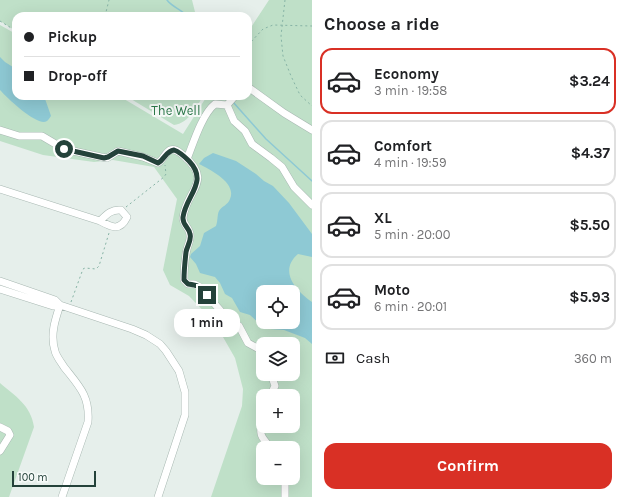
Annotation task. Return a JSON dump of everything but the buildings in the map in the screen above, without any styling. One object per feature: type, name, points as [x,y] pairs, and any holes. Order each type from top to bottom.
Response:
[{"type":"street","points":[[252,89],[284,113],[312,130]]},
{"type":"street","points":[[187,159],[199,129],[210,109],[215,104],[232,100],[233,119],[245,131],[252,144],[285,171],[294,187],[312,205]]},
{"type":"street","points":[[0,130],[19,136],[42,136],[64,149],[100,157],[107,158],[118,151],[143,156],[158,163],[170,151],[174,150],[187,159],[196,170],[198,181],[190,196],[183,217],[184,223],[191,236],[186,252],[184,280],[188,284],[196,285],[202,288],[226,317],[240,326],[248,343],[256,348]]},
{"type":"street","points":[[0,189],[100,221],[111,227],[118,227],[127,217],[123,211],[115,209],[100,221]]},
{"type":"street","points":[[0,281],[55,300],[60,305],[132,329],[146,335],[160,344],[166,351],[179,371],[185,392],[185,415],[158,497]]},
{"type":"street","points":[[0,289],[53,306],[60,305]]},
{"type":"street","points":[[60,305],[53,330],[55,351],[62,363],[80,385],[86,399],[88,414],[88,422],[62,497]]},
{"type":"street","points":[[0,427],[8,430],[10,435],[0,451]]},
{"type":"street","points":[[285,485],[286,497]]},
{"type":"path","points":[[106,12],[109,0]]},
{"type":"path","points":[[285,0],[281,36],[283,56],[300,95],[312,106]]},
{"type":"path","points":[[0,21],[12,28]]},
{"type":"path","points":[[252,41],[263,29],[273,25],[312,26]]},
{"type":"path","points":[[123,211],[164,178],[166,171],[164,157]]},
{"type":"path","points":[[69,308],[83,269],[96,268],[98,266],[111,227]]},
{"type":"green space","points":[[0,0],[192,0],[195,12],[12,12],[12,28],[0,21]]},
{"type":"green space","points":[[269,0],[312,0],[312,497],[211,497],[242,406],[243,389],[235,358],[215,323],[189,296],[170,285],[163,270],[177,199],[154,167],[113,160],[94,162],[43,155],[0,141],[0,25],[12,32],[12,100],[126,100],[183,134],[204,100],[252,100],[252,26]]},
{"type":"green space","name":"The Well","points":[[133,100],[201,100],[188,118],[179,124],[174,125]]},
{"type":"green space","points":[[0,383],[17,397],[26,407],[30,413],[34,427],[9,497],[0,497]]},
{"type":"water","points":[[0,57],[12,66],[12,100],[45,100],[51,116],[47,121],[39,121],[27,114],[0,90]]},
{"type":"water","points":[[213,153],[236,161],[273,186],[289,203],[312,234],[312,257],[298,254],[292,260],[289,274],[294,285],[256,285],[256,321],[250,315],[240,312],[232,298],[225,294],[220,283],[215,277],[200,273],[196,264],[190,257],[191,254],[200,246],[204,233],[216,226],[219,211],[229,201],[231,193],[230,188],[222,178],[199,164],[204,158]]},
{"type":"water","points":[[300,292],[312,302],[312,344],[305,338],[284,330],[270,329],[300,329]]},
{"type":"waterway","points":[[167,0],[182,12]]},
{"type":"waterway","points":[[233,102],[266,139],[312,181]]},
{"type":"route","points":[[64,149],[104,158],[107,158],[118,151],[143,156],[155,163],[162,161],[168,152],[174,150],[179,152],[187,159],[198,173],[198,181],[190,196],[183,217],[184,223],[191,236],[186,252],[184,280],[188,284],[194,284],[202,288],[207,295]]}]
